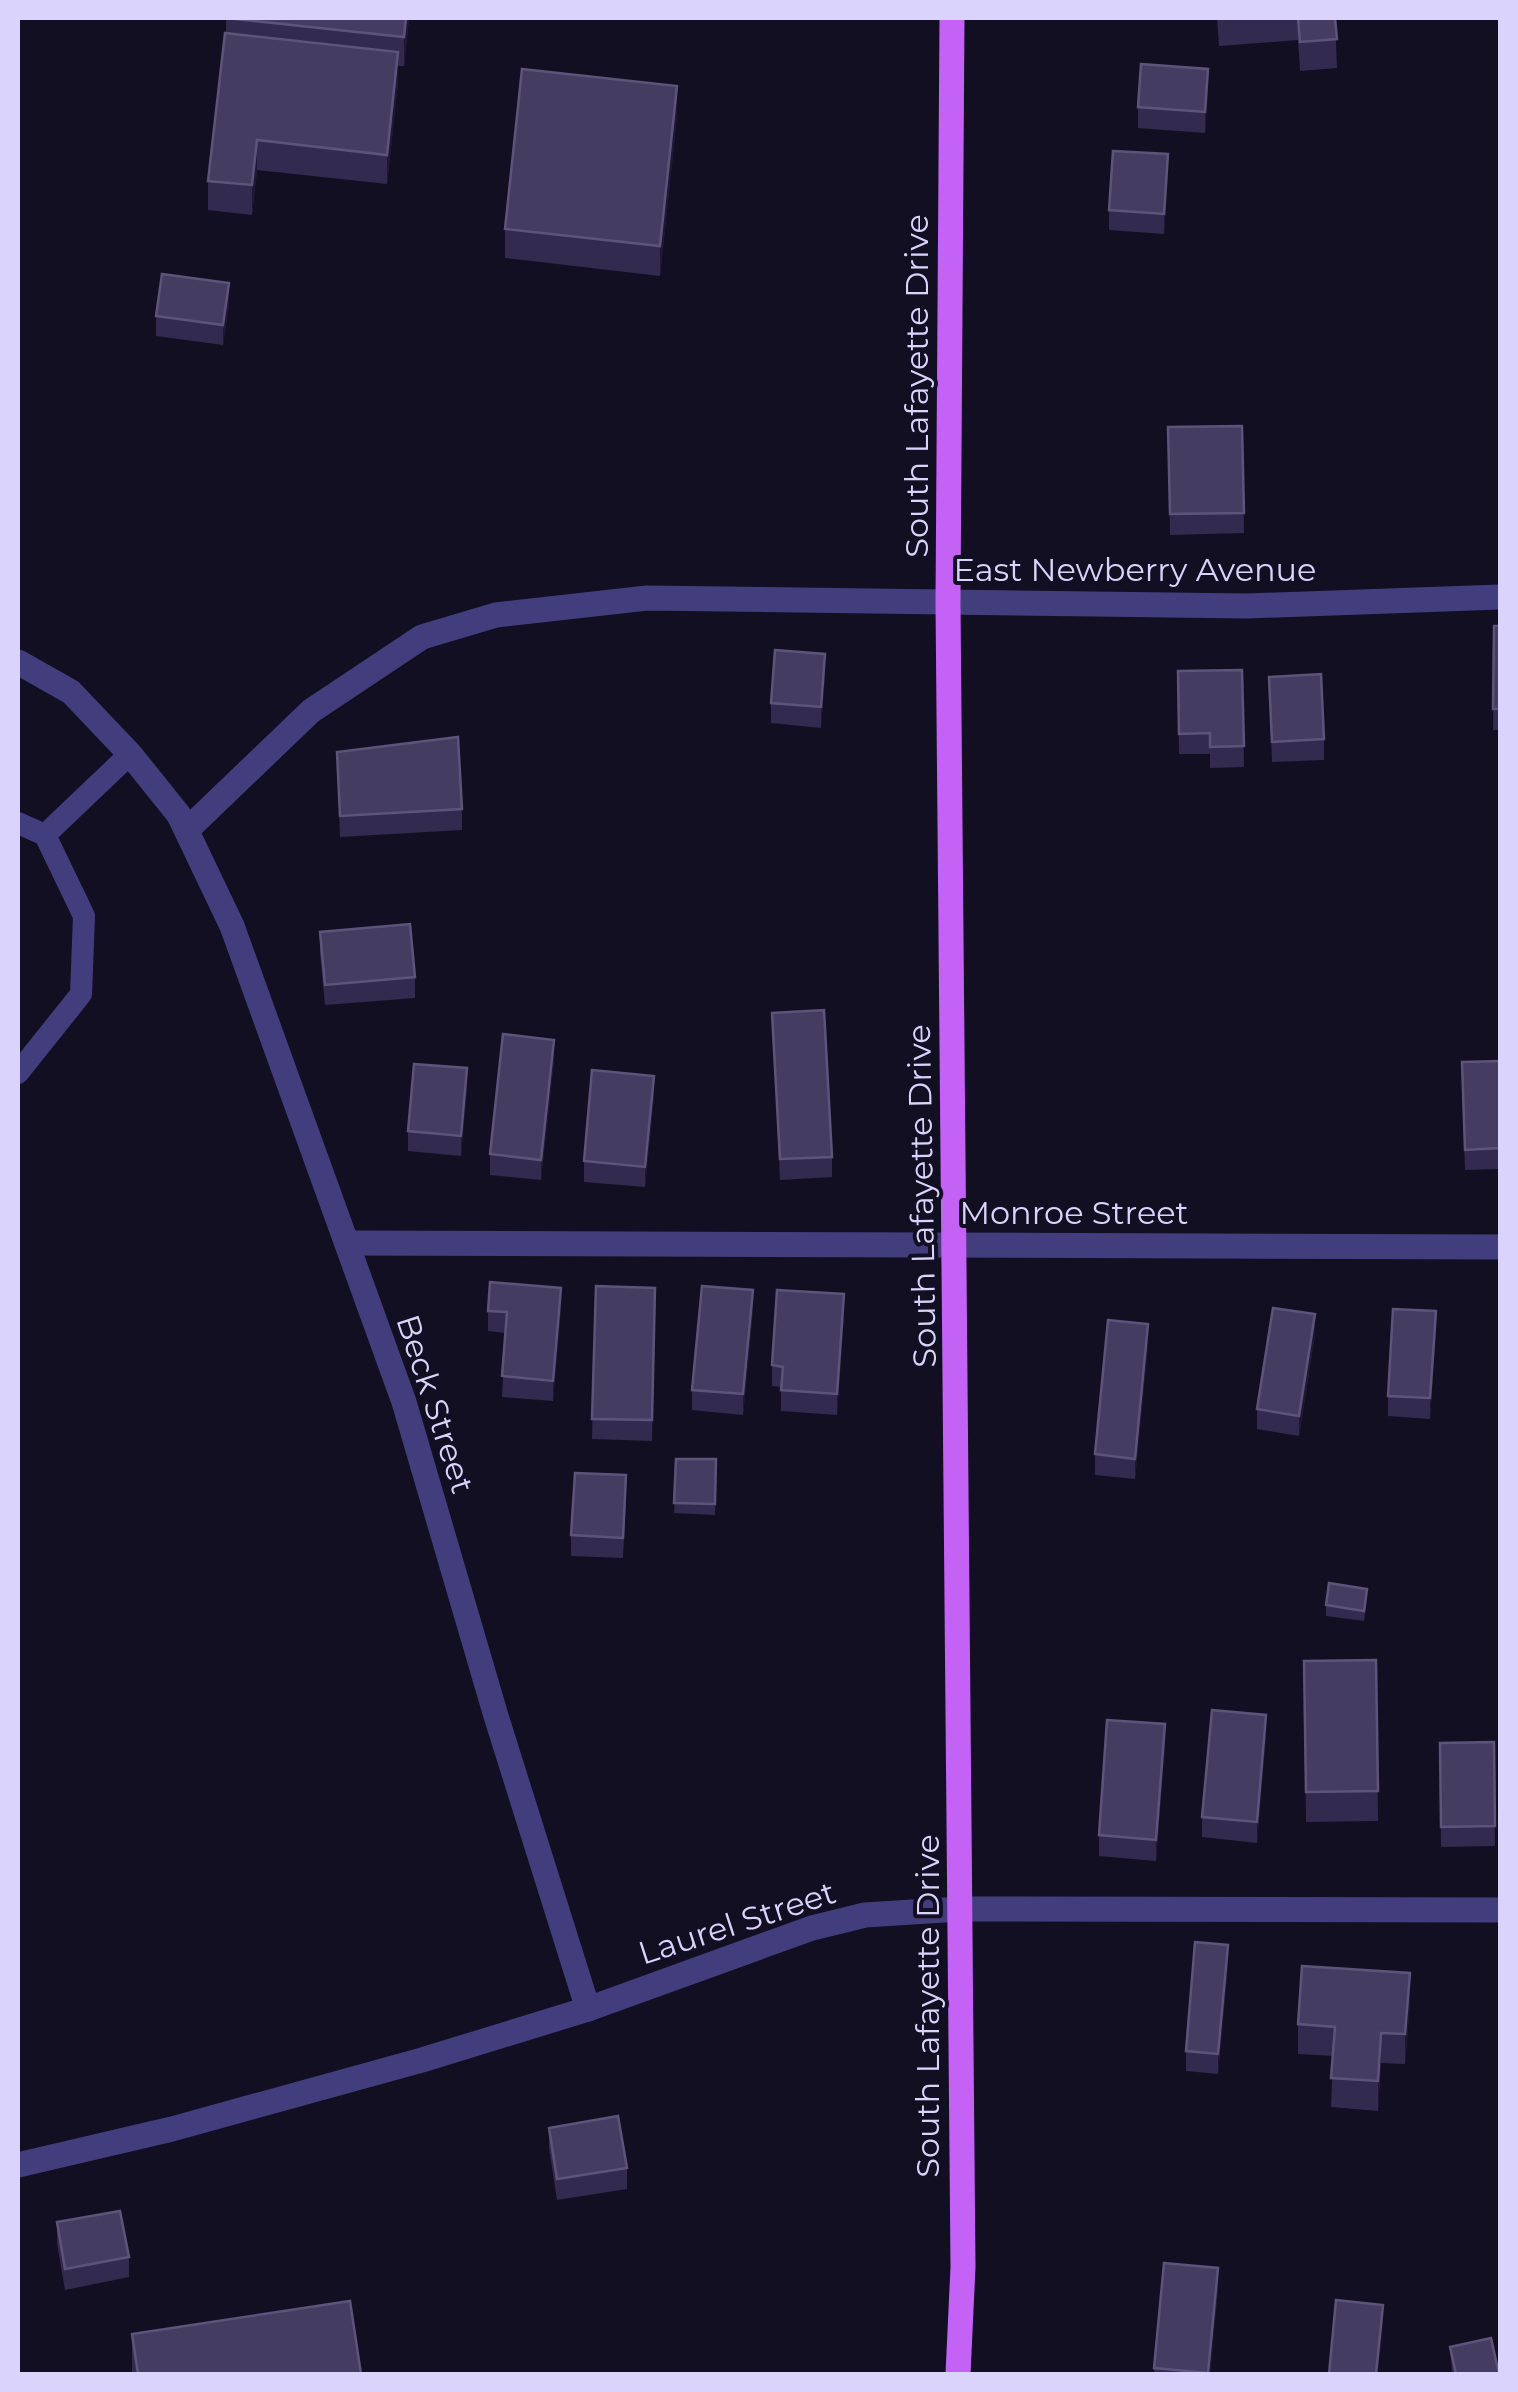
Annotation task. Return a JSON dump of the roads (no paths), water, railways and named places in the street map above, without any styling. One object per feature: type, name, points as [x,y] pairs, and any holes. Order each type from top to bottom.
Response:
[{"type":"main road","name":"South Lafayette Drive","points":[[952,18],[948,602],[963,2267],[958,2374]]},
{"type":"street","name":"East Newberry Avenue","points":[[187,830],[311,711],[422,638],[460,624],[561,605],[647,598],[1247,606],[1500,596]]},
{"type":"street","points":[[18,662],[71,692],[130,754],[187,830]]},
{"type":"street","name":"Beck Street","points":[[187,830],[232,926],[404,1402],[496,1716],[588,2009]]},
{"type":"street","name":"Monroe Street","points":[[347,1243],[1500,1247]]},
{"type":"street","name":"Laurel Street","points":[[18,2165],[172,2129],[588,2009],[812,1928],[906,1910],[1500,1910]]},
{"type":"lane","points":[[45,835],[130,754]]},
{"type":"lane","points":[[18,823],[45,835],[84,916],[81,994],[18,1073]]}]
